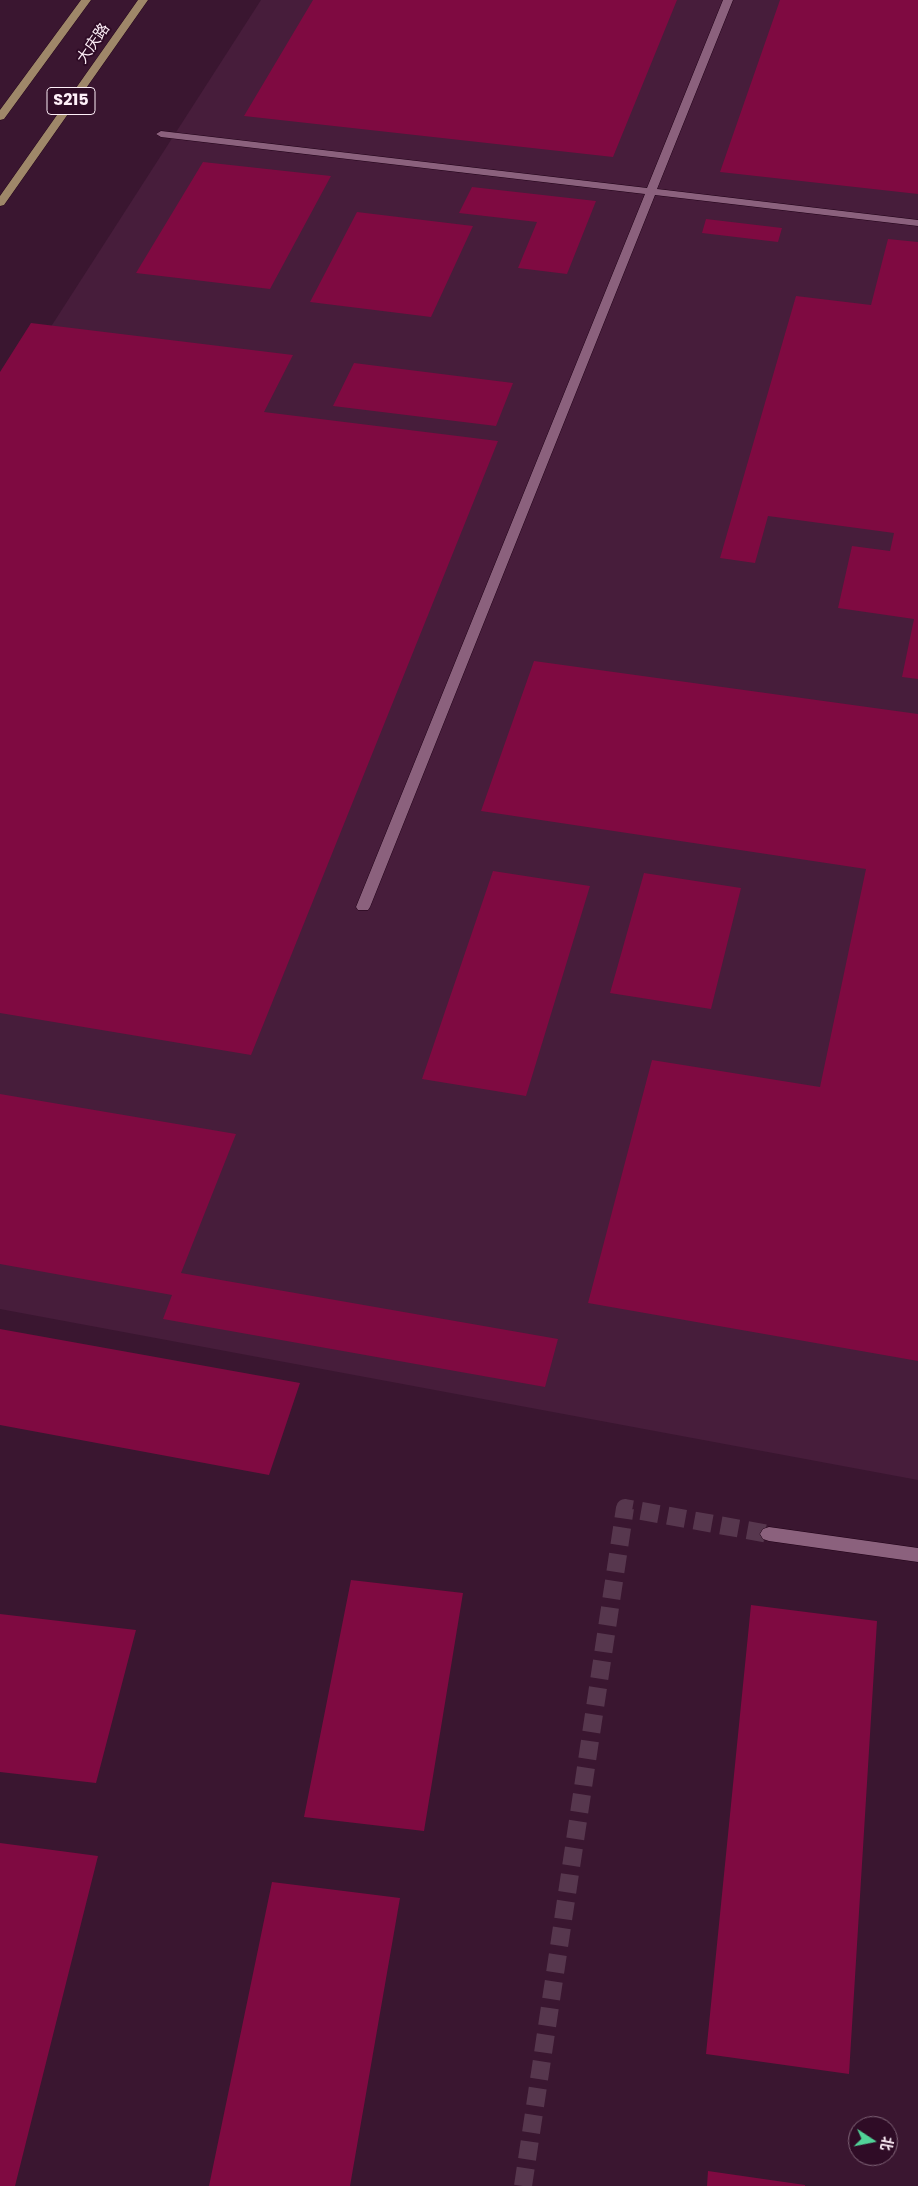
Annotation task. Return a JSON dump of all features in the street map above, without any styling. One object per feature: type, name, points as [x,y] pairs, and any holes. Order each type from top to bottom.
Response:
[{"type":"main road","name":"大庆路","points":[[0,117],[86,0]]},
{"type":"main road","name":"大庆路","points":[[0,203],[143,0]]},
{"type":"lane","points":[[363,907],[728,0]]},
{"type":"lane","points":[[162,134],[918,223]]},
{"type":"lane","points":[[769,1534],[918,1555]]},
{"type":"shaded area","points":[[261,0],[918,0],[918,1480],[0,1309],[0,406]]},
{"type":"building","points":[[313,0],[677,0],[613,157],[244,116]]},
{"type":"building","points":[[780,0],[918,0],[918,194],[720,172]]},
{"type":"building","points":[[203,162],[331,176],[270,289],[136,273]]},
{"type":"building","points":[[472,187],[596,201],[567,274],[518,268],[537,222],[459,213]]},
{"type":"building","points":[[357,212],[473,226],[431,317],[310,302]]},
{"type":"building","points":[[706,219],[782,228],[778,242],[702,233]]},
{"type":"building","points":[[888,239],[918,242],[918,679],[902,677],[914,619],[838,608],[852,546],[890,551],[894,533],[768,516],[755,563],[720,558],[796,296],[871,305]]},
{"type":"building","points":[[31,323],[293,355],[264,412],[498,441],[251,1055],[0,1013],[0,372]]},
{"type":"building","points":[[354,363],[513,383],[496,426],[333,406]]},
{"type":"building","points":[[534,661],[918,714],[918,1361],[588,1303],[652,1060],[820,1087],[866,869],[481,811]]},
{"type":"building","points":[[493,871],[590,886],[526,1096],[422,1079]]},
{"type":"building","points":[[644,873],[741,888],[711,1009],[610,993]]},
{"type":"building","points":[[0,1094],[236,1134],[181,1273],[558,1339],[545,1387],[163,1319],[172,1295],[0,1264]]},
{"type":"building","points":[[0,1329],[300,1383],[269,1475],[0,1425]]},
{"type":"building","points":[[351,1580],[463,1593],[424,1831],[304,1817]]},
{"type":"building","points":[[751,1605],[877,1621],[849,2074],[706,2054]]},
{"type":"building","points":[[0,1614],[136,1630],[96,1783],[0,1772]]},
{"type":"building","points":[[0,1843],[98,1856],[15,2186],[0,2186]]},
{"type":"building","points":[[272,1882],[400,1898],[350,2186],[209,2186]]},
{"type":"building","points":[[708,2171],[805,2185],[805,2186],[707,2186]]},
{"type":"tunnel","points":[[523,2186],[625,1508],[769,1534]]}]
